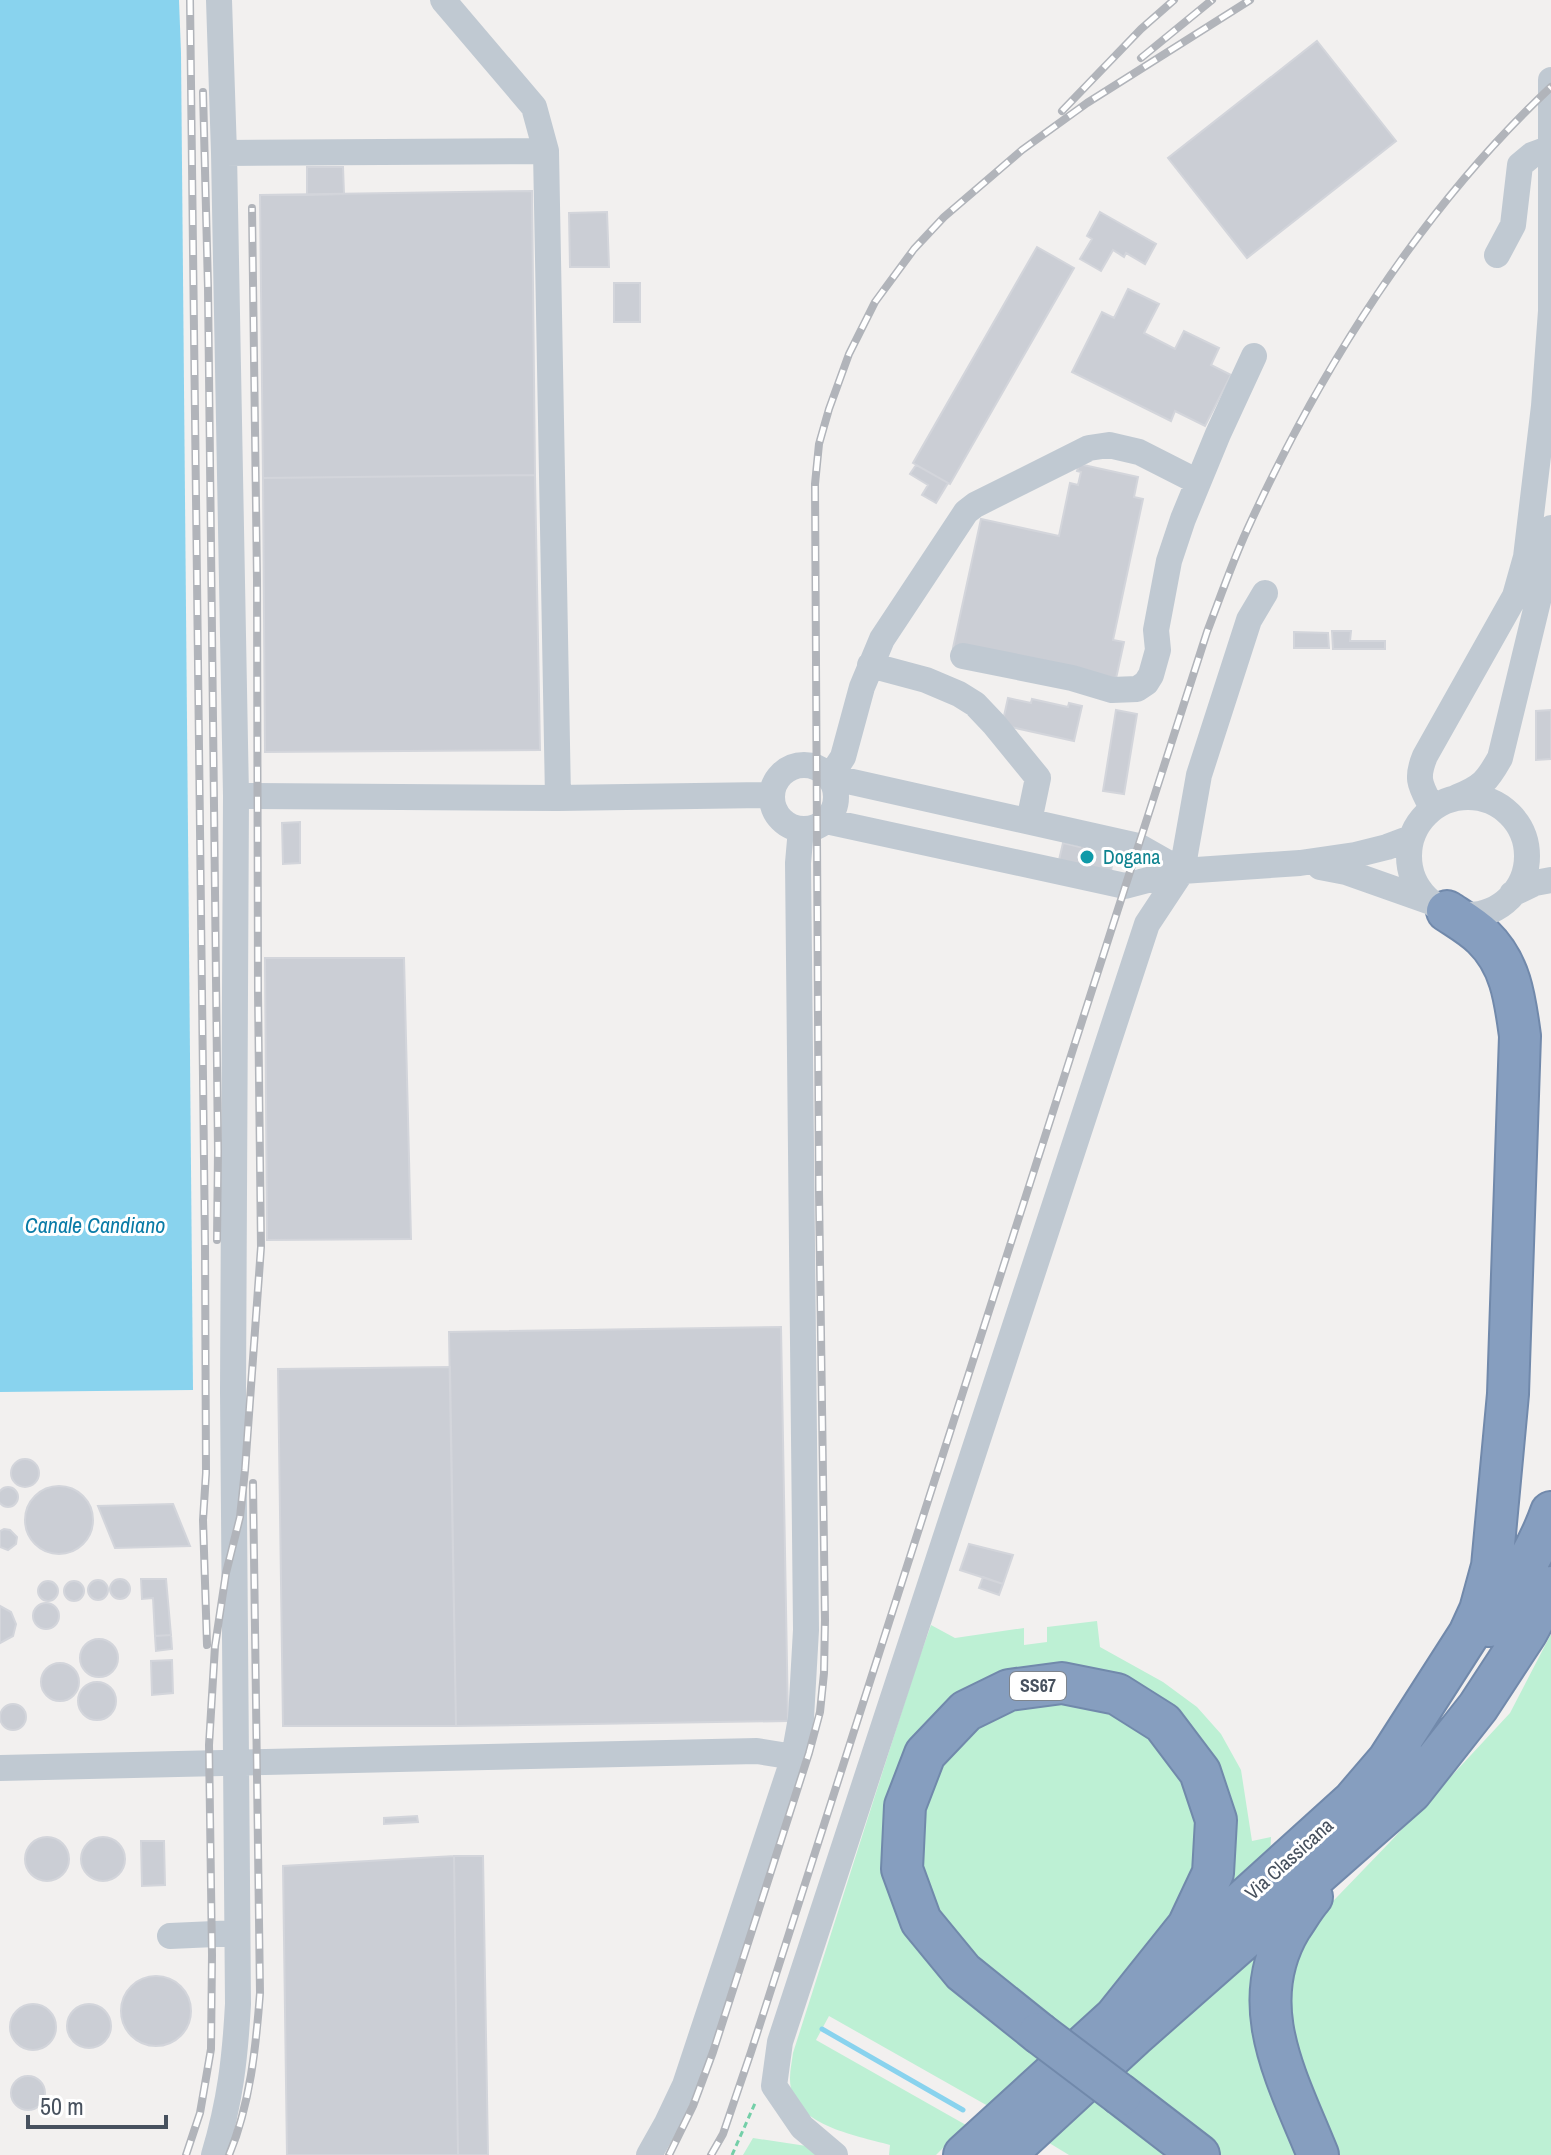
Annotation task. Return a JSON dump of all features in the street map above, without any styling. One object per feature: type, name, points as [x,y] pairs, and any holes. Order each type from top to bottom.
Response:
[{"type":"highway","points":[[1318,2155],[1279,2057],[1270,2016],[1270,1984],[1280,1945],[1307,1902],[1398,1778],[1445,1673],[1480,1610],[1492,1566],[1508,1394],[1520,1036],[1514,993],[1504,963],[1483,937],[1439,907]]},
{"type":"highway","name":"Via Classicana","points":[[964,2155],[1353,1801],[1398,1778],[1445,1692],[1517,1581],[1551,1512]]},
{"type":"highway","name":"Via Classicana","points":[[1005,2155],[1134,2036],[1398,1778],[1478,1707],[1527,1632],[1551,1587]]},
{"type":"highway","name":"SS67","points":[[1116,2016],[1188,1926],[1213,1873],[1216,1820],[1200,1772],[1163,1723],[1117,1694],[1062,1683],[1009,1690],[966,1711],[925,1754],[905,1806],[902,1869],[921,1921],[963,1972],[1199,2155]]},
{"type":"street","points":[[214,2155],[226,2114],[235,2058],[237,1933],[233,1360],[236,796],[219,0]]},
{"type":"street","points":[[443,0],[534,107],[546,151],[558,798]]},
{"type":"street","points":[[1442,804],[1419,783],[1419,770],[1515,596],[1526,557],[1544,406],[1551,311],[1551,80]]},
{"type":"street","points":[[1497,255],[1513,225],[1520,165],[1532,155],[1551,148]]},
{"type":"street","points":[[224,153],[546,151]]},
{"type":"street","points":[[963,656],[1072,678],[1112,690],[1137,689],[1146,683],[1158,650],[1156,630],[1169,561],[1198,482],[1254,356]]},
{"type":"street","points":[[830,777],[843,757],[870,665],[882,639],[966,512],[1089,448],[1109,445],[1139,452],[1198,482]]},
{"type":"street","points":[[1439,907],[1419,889],[1411,873],[1408,856],[1411,838],[1419,821],[1442,804],[1479,788],[1500,758],[1547,564],[1551,528]]},
{"type":"street","points":[[835,2155],[802,2127],[774,2086],[780,2042],[1147,924],[1182,871],[1199,775],[1249,620],[1265,593]]},
{"type":"street","points":[[870,665],[943,686],[975,704],[1038,778],[1029,821]]},
{"type":"street","points":[[830,777],[836,805],[826,821],[817,827],[801,829],[782,822],[772,805],[771,795],[779,776],[797,765],[807,765],[817,767],[830,777],[1138,846],[1182,871]]},
{"type":"street","points":[[236,796],[558,798],[771,795]]},
{"type":"street","points":[[1300,863],[1346,872],[1464,915],[1482,913],[1499,906],[1521,881],[1526,865],[1522,832],[1512,816],[1489,800],[1470,797],[1442,804]]},
{"type":"street","points":[[826,821],[1125,886],[1182,871],[1300,863],[1355,855],[1411,838]]},
{"type":"street","points":[[649,2155],[685,2085],[794,1757],[801,1718],[806,1630],[798,863],[801,829]]},
{"type":"street","points":[[1522,832],[1551,849]]},
{"type":"street","points":[[1512,894],[1535,883],[1551,880]]},
{"type":"street","points":[[0,1768],[757,1751],[794,1757]]},
{"type":"street","points":[[170,1936],[237,1933]]},
{"type":"green space","points":[[1097,1621],[1100,1647],[1163,1682],[1197,1707],[1221,1734],[1241,1770],[1252,1841],[1271,1837],[1270,1860],[1220,1898],[1163,1707],[980,1691],[888,1857],[1046,2052],[988,2106],[829,2016],[816,2040],[966,2125],[936,2155],[889,2155],[890,2145],[826,2125],[800,2107],[793,2094],[790,2072],[793,2053],[931,1625],[955,1638],[1024,1628],[1024,1645],[1047,1642],[1047,1627]]},
{"type":"green space","points":[[1551,1634],[1551,2155],[1338,2155],[1310,2095],[1284,2017],[1290,1961],[1311,1924],[1510,1713]]},
{"type":"green space","points":[[1104,1699],[1193,1771],[1209,1866],[1146,1964],[1068,2033],[1004,1983],[941,1924],[914,1856],[921,1790],[972,1722],[1013,1702]]},
{"type":"green space","points":[[1275,1933],[1309,2155],[1220,2155],[1120,2074]]},
{"type":"green space","points":[[1100,2090],[1185,2155],[1069,2155],[1046,2141]]},
{"type":"green space","points":[[753,2138],[813,2147],[822,2155],[743,2155]]},
{"type":"water","name":"Canale Candiano","points":[[0,0],[179,0],[193,1390],[0,1392]]},
{"type":"building","points":[[1317,41],[1396,141],[1247,258],[1168,158]]},
{"type":"building","points":[[307,167],[343,167],[344,194],[307,195]]},
{"type":"building","points":[[532,191],[535,475],[263,478],[260,195]]},
{"type":"building","points":[[607,212],[609,267],[570,267],[569,213]]},
{"type":"building","points":[[1100,212],[1156,244],[1145,264],[1126,253],[1124,257],[1113,250],[1101,271],[1080,259],[1092,239],[1087,236]]},
{"type":"building","points":[[1037,247],[1074,268],[950,484],[913,463]]},
{"type":"building","points":[[614,283],[640,283],[640,322],[614,322]]},
{"type":"building","points":[[1128,289],[1159,304],[1144,333],[1175,349],[1184,331],[1219,348],[1211,365],[1231,375],[1205,426],[1175,411],[1171,421],[1072,372],[1102,312],[1114,318]]},
{"type":"building","points":[[1079,464],[1138,477],[1134,497],[1143,499],[1113,640],[1124,642],[1115,683],[953,648],[981,519],[1059,536],[1070,483],[1078,485]]},
{"type":"building","points":[[916,465],[948,483],[936,503],[922,495],[928,485],[910,474]]},
{"type":"building","points":[[535,475],[540,750],[265,752],[263,478]]},
{"type":"building","points":[[1332,631],[1351,631],[1350,641],[1385,641],[1385,649],[1333,649]]},
{"type":"building","points":[[1294,632],[1328,633],[1329,648],[1294,648]]},
{"type":"building","points":[[1008,698],[1031,703],[1032,699],[1068,707],[1069,703],[1082,706],[1074,741],[1002,725]]},
{"type":"building","points":[[1116,710],[1137,714],[1124,794],[1103,791]]},
{"type":"building","points":[[1551,710],[1551,759],[1536,760],[1536,711]]},
{"type":"building","points":[[300,822],[300,863],[283,864],[282,823]]},
{"type":"building","name":"Dogana","points":[[1063,843],[1080,847],[1081,843],[1114,854],[1111,871],[1059,860]]},
{"type":"building","points":[[265,958],[404,958],[411,1239],[267,1240]]},
{"type":"building","points":[[781,1327],[788,1721],[456,1726],[449,1332]]},
{"type":"building","points":[[450,1367],[456,1726],[283,1726],[278,1369]]},
{"type":"building","points":[[25,1459],[35,1463],[39,1473],[35,1483],[25,1487],[15,1483],[11,1473],[15,1463]]},
{"type":"building","points":[[59,1486],[83,1496],[93,1520],[83,1544],[59,1554],[35,1544],[25,1520],[35,1496]]},
{"type":"building","points":[[8,1487],[15,1490],[18,1497],[15,1504],[8,1507],[1,1504],[-2,1497],[1,1490]]},
{"type":"building","points":[[173,1504],[190,1546],[115,1548],[98,1506]]},
{"type":"building","points":[[4,1529],[17,1537],[16,1544],[8,1550],[0,1547],[0,1531]]},
{"type":"building","points":[[969,1544],[1013,1555],[1003,1584],[960,1570]]},
{"type":"building","points":[[983,1577],[1003,1584],[999,1595],[979,1588]]},
{"type":"building","points":[[116,1579],[124,1579],[130,1589],[124,1599],[116,1599],[110,1593],[110,1585]]},
{"type":"building","points":[[141,1579],[166,1579],[171,1635],[155,1636],[153,1598],[142,1599]]},
{"type":"building","points":[[94,1580],[102,1580],[108,1590],[102,1600],[94,1600],[88,1594],[88,1586]]},
{"type":"building","points":[[44,1581],[52,1581],[58,1591],[52,1601],[44,1601],[38,1595],[38,1587]]},
{"type":"building","points":[[70,1581],[78,1581],[84,1591],[78,1601],[70,1601],[64,1595],[64,1587]]},
{"type":"building","points":[[46,1603],[56,1606],[59,1616],[56,1626],[46,1629],[36,1626],[33,1616],[36,1606]]},
{"type":"building","points":[[0,1606],[11,1612],[16,1624],[13,1636],[0,1643]]},
{"type":"building","points":[[171,1635],[172,1649],[156,1651],[155,1636]]},
{"type":"building","points":[[99,1639],[112,1645],[118,1658],[112,1671],[99,1677],[86,1671],[80,1658],[86,1645]]},
{"type":"building","points":[[172,1660],[173,1693],[152,1695],[151,1661]]},
{"type":"building","points":[[60,1663],[73,1669],[79,1682],[73,1695],[60,1701],[47,1695],[41,1682],[47,1669]]},
{"type":"building","points":[[97,1682],[110,1688],[116,1701],[110,1714],[97,1720],[84,1714],[78,1701],[84,1688]]},
{"type":"building","points":[[13,1704],[23,1707],[26,1717],[23,1727],[13,1730],[3,1727],[0,1717],[3,1707]]},
{"type":"building","points":[[417,1816],[418,1822],[384,1824],[384,1818]]},
{"type":"building","points":[[47,1837],[63,1843],[69,1859],[63,1875],[47,1881],[31,1875],[25,1859],[31,1843]]},
{"type":"building","points":[[103,1837],[119,1843],[125,1859],[119,1875],[103,1881],[87,1875],[81,1859],[87,1843]]},
{"type":"building","points":[[141,1841],[164,1841],[165,1885],[142,1886]]},
{"type":"building","points":[[454,1856],[483,1856],[488,2155],[458,2155]]},
{"type":"building","points":[[454,1856],[458,2155],[287,2155],[283,1866]]},
{"type":"building","points":[[156,1976],[181,1986],[191,2011],[181,2036],[156,2046],[131,2036],[121,2011],[131,1986]]},
{"type":"building","points":[[33,2004],[49,2011],[56,2027],[49,2043],[33,2050],[17,2043],[10,2027],[17,2011]]},
{"type":"building","points":[[89,2004],[105,2010],[111,2026],[105,2042],[89,2048],[73,2042],[67,2026],[73,2010]]},
{"type":"building","points":[[28,2076],[40,2081],[45,2093],[40,2105],[28,2110],[16,2105],[11,2093],[16,2081]]},
{"type":"waterway","points":[[822,2029],[963,2110]]},
{"type":"railway","points":[[190,0],[205,1244],[206,1473],[203,1520],[207,1645]]},
{"type":"railway","points":[[1062,111],[1141,29],[1174,0]]},
{"type":"railway","points":[[1141,58],[1212,0]]},
{"type":"railway","points":[[669,2155],[693,2106],[713,2052],[809,1753],[820,1712],[824,1673],[815,484],[819,444],[849,354],[875,302],[914,249],[944,217],[1022,150],[1087,103],[1250,0]]},
{"type":"railway","points":[[711,2155],[723,2134],[751,2052],[1207,632],[1236,555],[1307,410],[1378,294],[1459,185],[1551,87]]},
{"type":"railway","points":[[203,92],[208,288],[217,1240]]},
{"type":"railway","points":[[186,2155],[200,2113],[211,2049],[209,1745],[215,1646],[226,1573],[240,1517],[261,1247],[252,208]]},
{"type":"railway","points":[[229,2155],[247,2096],[260,1993],[253,1483]]},
{"type":"place","name":"Dogana","points":[[1087,857]]}]
